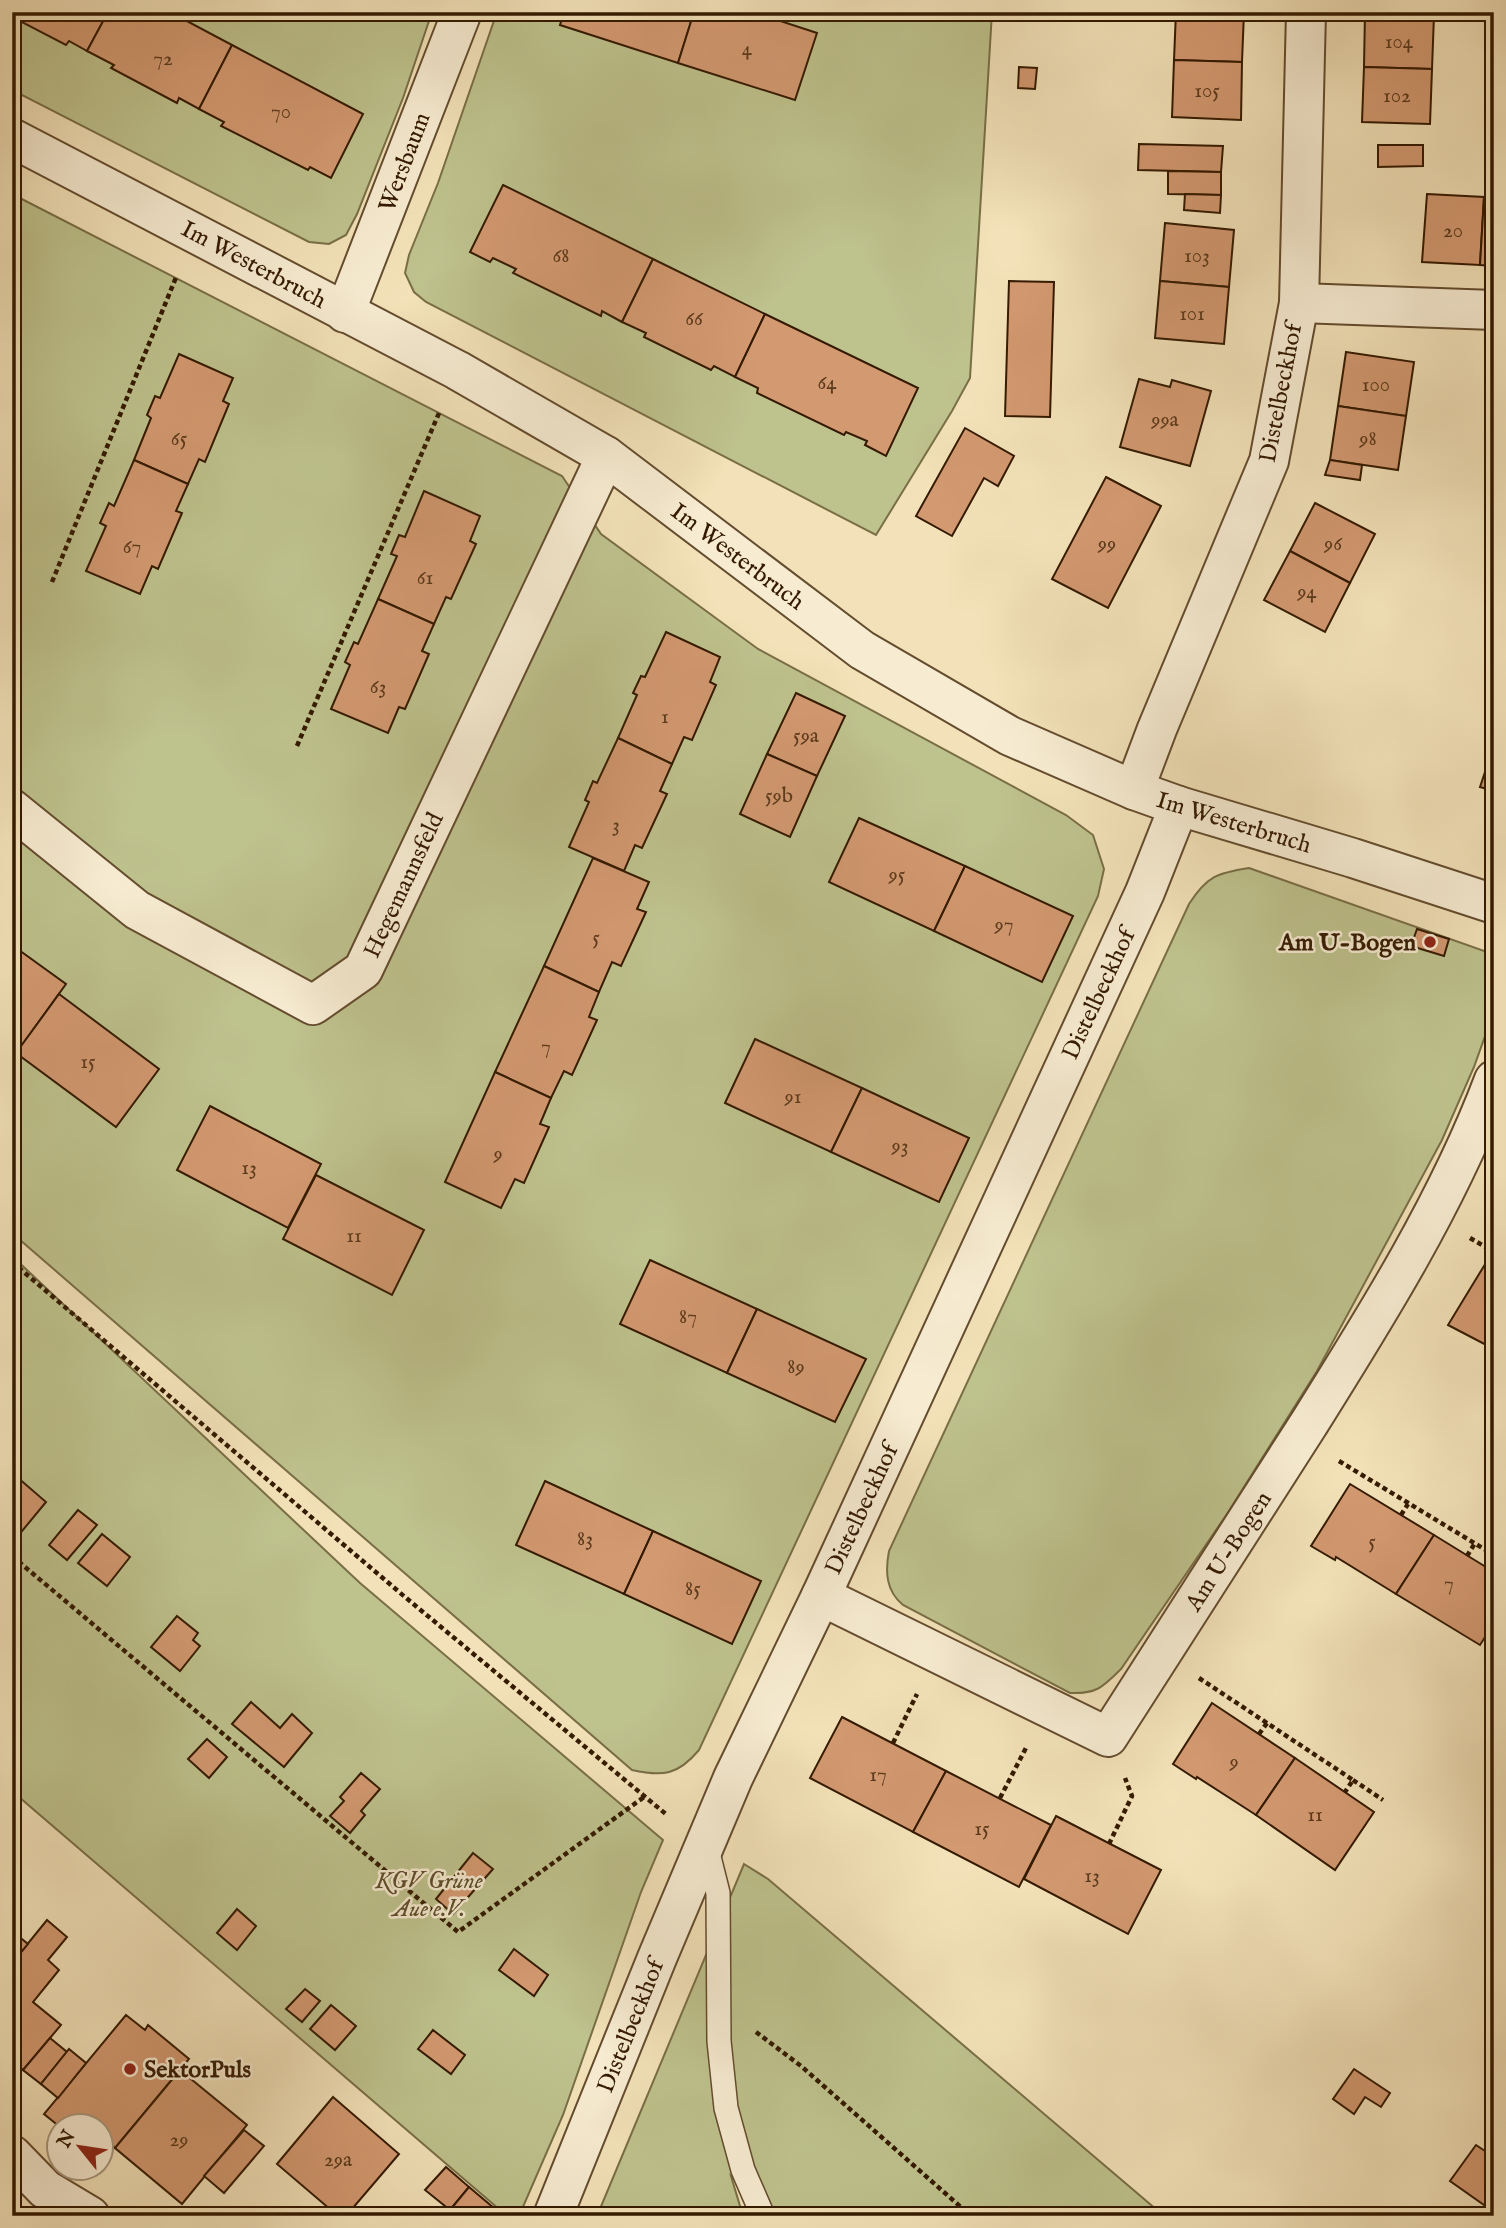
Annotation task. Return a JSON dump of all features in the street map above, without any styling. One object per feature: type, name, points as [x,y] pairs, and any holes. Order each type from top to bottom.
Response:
[{"type":"street","name":"Wersbaum","points":[[345,313],[462,12]]},
{"type":"street","name":"Distelbeckhof","points":[[1134,790],[1162,716],[1269,461],[1298,303],[1306,12]]},
{"type":"street","name":"Im Westerbruch","points":[[12,138],[457,370],[606,456],[862,650],[1010,736],[1134,790],[1179,806],[1494,904]]},
{"type":"street","points":[[1298,303],[1494,310]]},
{"type":"street","name":"Hegemannsfeld","points":[[12,809],[137,910],[313,1005],[363,970],[606,456]]},
{"type":"street","name":"Distelbeckhof","points":[[553,2216],[733,1778],[821,1596],[1145,892],[1179,806]]},
{"type":"street","name":"Am U-Bogen","points":[[1108,1737],[1366,1333],[1431,1215],[1483,1109],[1494,1080]]},
{"type":"street","points":[[821,1596],[1108,1737]]},
{"type":"street","points":[[12,2155],[37,2202],[90,2216]]},
{"type":"lane","points":[[705,1842],[718,1893],[718,2005],[726,2108],[743,2170],[763,2216]]},
{"type":"path","points":[[52,582],[195,232]]},
{"type":"path","points":[[297,746],[457,370]]},
{"type":"path","points":[[12,1262],[644,1797],[705,1842]]},
{"type":"path","points":[[1300,1438],[1494,1555]]},
{"type":"path","points":[[1401,1515],[1408,1504]]},
{"type":"path","points":[[1468,1556],[1475,1543]]},
{"type":"path","points":[[12,1556],[457,1932],[644,1797]]},
{"type":"path","points":[[893,1743],[938,1653]]},
{"type":"path","points":[[1162,1653],[1383,1800]]},
{"type":"path","points":[[1000,1798],[1048,1707]]},
{"type":"path","points":[[1259,1734],[1267,1723]]},
{"type":"path","points":[[1108,1737],[1132,1796],[1109,1844]]},
{"type":"path","points":[[1345,1792],[1353,1780]]},
{"type":"path","points":[[718,2005],[801,2066],[971,2216]]},
{"type":"green space","points":[[12,12],[432,12],[403,98],[357,214],[346,235],[329,244],[309,242],[12,90]]},
{"type":"green space","points":[[497,12],[992,12],[970,378],[876,535],[426,302],[414,292],[405,273],[409,255],[438,183]]},
{"type":"green space","points":[[12,194],[562,476],[601,534],[758,649],[1066,815],[1093,835],[1104,869],[1098,896],[699,1750],[677,1769],[661,1773],[632,1770],[12,1233]]},
{"type":"green space","points":[[1249,868],[1490,953],[1494,960],[1494,1011],[1474,1067],[1442,1140],[1317,1371],[1227,1514],[1121,1669],[1093,1691],[1070,1693],[903,1605],[893,1594],[888,1581],[889,1551],[1189,904],[1201,887],[1214,877]]},
{"type":"green space","name":"KGV Grüne Aue e.V.","points":[[12,1256],[360,1583],[663,1840],[641,1892],[563,2115],[519,2216],[507,2216],[12,1791]]},
{"type":"green space","points":[[744,1864],[768,1879],[1164,2216],[782,2216],[731,2176],[743,2216],[597,2216]]},
{"type":"building","points":[[12,12],[108,12],[87,51],[69,41],[66,45],[12,17]]},
{"type":"building","points":[[108,12],[170,12],[232,45],[199,109],[179,98],[177,103],[111,68],[114,65],[87,51]]},
{"type":"building","points":[[564,12],[694,12],[678,63],[560,25]]},
{"type":"building","points":[[694,12],[753,12],[817,33],[795,100],[678,63]]},
{"type":"building","points":[[1176,12],[1244,12],[1242,62],[1174,60]]},
{"type":"building","points":[[1365,12],[1434,15],[1432,69],[1364,67]]},
{"type":"building","points":[[232,45],[363,114],[331,178],[310,167],[308,170],[221,126],[224,122],[199,109]]},
{"type":"building","points":[[1174,60],[1242,62],[1241,120],[1172,117]]},
{"type":"building","points":[[1019,67],[1037,68],[1035,89],[1018,88]]},
{"type":"building","points":[[1364,67],[1432,69],[1430,124],[1362,122]]},
{"type":"building","points":[[1139,144],[1223,146],[1221,172],[1138,170]]},
{"type":"building","points":[[1378,145],[1423,145],[1423,166],[1378,167]]},
{"type":"building","points":[[1168,171],[1221,172],[1221,195],[1168,194]]},
{"type":"building","points":[[503,185],[653,259],[622,322],[602,311],[601,316],[513,273],[516,269],[493,258],[490,262],[470,252]]},
{"type":"building","points":[[1185,194],[1221,195],[1220,213],[1184,210]]},
{"type":"building","points":[[1427,194],[1484,197],[1480,265],[1422,262]]},
{"type":"building","points":[[1484,197],[1494,198],[1494,266],[1480,265]]},
{"type":"building","points":[[1165,223],[1234,230],[1229,287],[1160,281]]},
{"type":"building","points":[[653,259],[765,314],[735,377],[714,366],[711,370],[644,337],[646,333],[622,322]]},
{"type":"building","points":[[1009,281],[1054,282],[1050,417],[1005,416]]},
{"type":"building","points":[[1160,281],[1229,287],[1224,344],[1155,338]]},
{"type":"building","points":[[765,314],[918,388],[886,456],[865,445],[867,441],[846,432],[844,435],[757,393],[758,388],[735,377]]},
{"type":"building","points":[[1346,352],[1414,362],[1406,416],[1338,406]]},
{"type":"building","points":[[179,354],[233,378],[223,401],[229,404],[205,462],[199,459],[188,484],[134,460],[151,418],[147,415],[155,396],[160,398]]},
{"type":"building","points":[[1139,379],[1170,387],[1172,380],[1211,391],[1190,466],[1120,447]]},
{"type":"building","points":[[1338,406],[1406,416],[1398,470],[1330,460]]},
{"type":"building","points":[[965,428],[1014,456],[998,486],[984,478],[952,536],[916,516]]},
{"type":"building","points":[[134,460],[188,484],[176,511],[182,513],[158,569],[152,566],[140,594],[86,571],[106,526],[100,523],[109,503],[114,506]]},
{"type":"building","points":[[1330,460],[1362,465],[1360,480],[1325,475]]},
{"type":"building","points":[[1106,477],[1161,506],[1108,608],[1052,579]]},
{"type":"building","points":[[424,491],[480,516],[470,541],[476,544],[451,599],[446,597],[434,624],[378,599],[397,556],[391,554],[399,535],[405,537]]},
{"type":"building","points":[[1315,503],[1375,534],[1350,583],[1290,551]]},
{"type":"building","points":[[1290,551],[1350,583],[1325,632],[1264,600]]},
{"type":"building","points":[[378,599],[434,624],[422,651],[429,654],[405,709],[399,707],[388,733],[331,709],[350,665],[345,662],[354,642],[358,644]]},
{"type":"building","points":[[666,632],[720,657],[710,682],[716,685],[692,740],[684,737],[672,764],[618,738],[637,695],[633,693],[641,676],[645,677]]},
{"type":"building","points":[[796,693],[845,716],[817,776],[767,754]]},
{"type":"building","points":[[618,738],[672,764],[660,791],[667,794],[642,848],[635,845],[624,871],[569,847],[589,802],[585,800],[593,781],[597,783]]},
{"type":"building","points":[[1494,745],[1494,791],[1480,787]]},
{"type":"building","points":[[767,754],[817,776],[790,837],[740,814]]},
{"type":"building","points":[[859,818],[965,866],[934,931],[829,882]]},
{"type":"building","points":[[593,858],[649,882],[637,909],[646,912],[621,966],[612,962],[599,992],[544,966]]},
{"type":"building","points":[[965,866],[1073,916],[1042,982],[934,931]]},
{"type":"building","name":"Am U-Bogen","points":[[1417,929],[1449,939],[1444,956],[1411,946]]},
{"type":"building","points":[[12,945],[66,984],[22,1045],[12,1038]]},
{"type":"building","points":[[544,966],[599,992],[589,1017],[597,1020],[572,1075],[564,1071],[551,1098],[495,1072]]},
{"type":"building","points":[[59,994],[159,1069],[116,1127],[16,1053]]},
{"type":"building","points":[[755,1039],[862,1088],[831,1152],[725,1103]]},
{"type":"building","points":[[495,1072],[551,1098],[540,1124],[549,1127],[524,1183],[515,1179],[501,1208],[445,1182]]},
{"type":"building","points":[[862,1088],[969,1138],[939,1202],[831,1152]]},
{"type":"building","points":[[210,1106],[321,1164],[288,1228],[177,1170]]},
{"type":"building","points":[[316,1175],[424,1230],[392,1295],[283,1239]]},
{"type":"building","points":[[650,1260],[757,1309],[727,1373],[620,1324]]},
{"type":"building","points":[[1487,1261],[1494,1265],[1494,1349],[1448,1325]]},
{"type":"building","points":[[757,1309],[866,1359],[835,1422],[727,1373]]},
{"type":"building","points":[[17,1477],[46,1502],[13,1542],[12,1483]]},
{"type":"building","points":[[545,1481],[653,1531],[624,1594],[516,1545]]},
{"type":"building","points":[[1350,1484],[1434,1535],[1396,1594],[1336,1557],[1335,1560],[1311,1546]]},
{"type":"building","points":[[78,1510],[97,1525],[67,1560],[49,1545]]},
{"type":"building","points":[[653,1531],[761,1581],[732,1644],[624,1594]]},
{"type":"building","points":[[102,1534],[130,1557],[107,1586],[78,1563]]},
{"type":"building","points":[[1434,1535],[1494,1572],[1494,1623],[1480,1645],[1396,1594]]},
{"type":"building","points":[[177,1616],[198,1633],[193,1640],[200,1646],[180,1671],[151,1647]]},
{"type":"building","points":[[251,1702],[280,1728],[292,1714],[312,1733],[284,1767],[232,1724]]},
{"type":"building","points":[[1212,1703],[1295,1758],[1256,1815],[1173,1764]]},
{"type":"building","points":[[842,1717],[946,1771],[913,1832],[810,1778]]},
{"type":"building","points":[[207,1739],[227,1757],[209,1778],[188,1759]]},
{"type":"building","points":[[1295,1758],[1374,1812],[1335,1870],[1256,1815]]},
{"type":"building","points":[[946,1771],[1051,1825],[1019,1887],[913,1832]]},
{"type":"building","points":[[361,1773],[380,1789],[361,1811],[365,1815],[350,1833],[330,1816],[344,1801],[340,1797]]},
{"type":"building","points":[[1056,1816],[1161,1870],[1128,1934],[1024,1879]]},
{"type":"building","points":[[473,1853],[493,1869],[453,1914],[436,1899]]},
{"type":"building","points":[[237,1909],[256,1926],[237,1950],[217,1933]]},
{"type":"building","points":[[47,1920],[67,1937],[48,1960],[59,1970],[33,2002],[61,2025],[23,2070],[12,2060],[12,1963]]},
{"type":"building","points":[[12,1931],[28,1944],[12,1963]]},
{"type":"building","points":[[514,1949],[548,1975],[534,1996],[499,1970]]},
{"type":"building","points":[[305,1989],[320,2001],[302,2022],[286,2009]]},
{"type":"building","points":[[331,2005],[356,2026],[335,2050],[310,2029]]},
{"type":"building","points":[[126,2015],[145,2030],[148,2025],[189,2059],[116,2147],[116,2112],[44,2114]]},
{"type":"building","points":[[433,2030],[465,2055],[451,2074],[418,2049]]},
{"type":"building","points":[[50,2038],[67,2052],[41,2084],[23,2070]]},
{"type":"building","points":[[69,2049],[86,2063],[58,2098],[41,2084]]},
{"type":"building","points":[[1354,2069],[1390,2093],[1381,2107],[1365,2097],[1354,2114],[1333,2099]]},
{"type":"building","points":[[180,2070],[247,2125],[182,2204],[116,2147]]},
{"type":"building","points":[[333,2097],[399,2154],[346,2216],[338,2216],[277,2164]]},
{"type":"building","points":[[244,2130],[264,2146],[224,2193],[204,2176]]},
{"type":"building","points":[[1476,2145],[1494,2157],[1494,2212],[1450,2181]]},
{"type":"building","points":[[446,2167],[469,2187],[450,2210],[425,2190]]},
{"type":"building","points":[[469,2187],[501,2214],[500,2216],[456,2216],[450,2210]]},
{"type":"place","name":"Am U-Bogen","points":[[1430,942]]},
{"type":"place","name":"SektorPuls","points":[[130,2069]]}]
